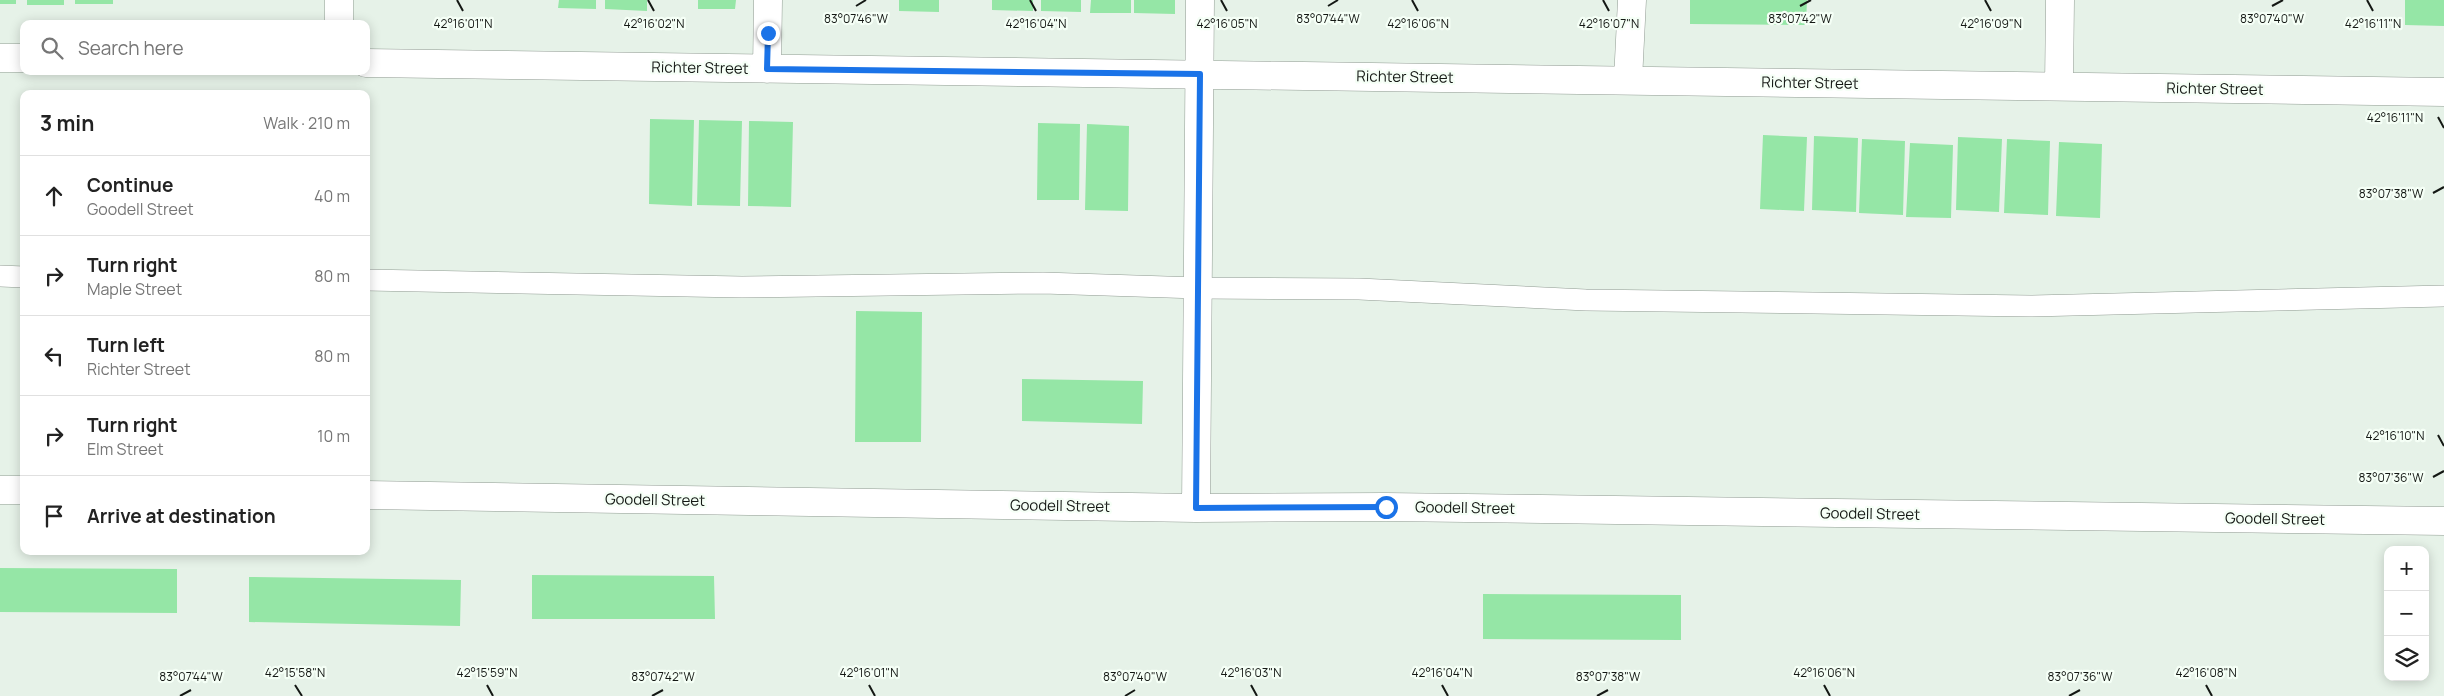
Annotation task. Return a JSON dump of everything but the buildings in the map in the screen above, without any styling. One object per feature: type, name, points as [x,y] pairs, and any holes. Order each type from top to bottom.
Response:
[{"type":"street","points":[[339,0],[339,20]]},
{"type":"street","points":[[767,69],[768,0]]},
{"type":"street","points":[[1196,508],[1200,0]]},
{"type":"street","points":[[1628,80],[1632,0]]},
{"type":"street","points":[[2059,86],[2060,0]]},
{"type":"street","points":[[0,58],[20,58]]},
{"type":"street","name":"Richter Street","points":[[370,64],[2444,92]]},
{"type":"street","points":[[0,490],[20,490]]},
{"type":"street","name":"Goodell Street","points":[[370,495],[1196,508],[1386,507],[2444,521]]},
{"type":"lane","points":[[0,276],[20,276]]},
{"type":"lane","points":[[370,280],[742,287],[1043,283],[1198,288],[1359,289],[1586,300],[2030,306],[2444,296]]},
{"type":"route","points":[[768,33],[767,69],[1200,74],[1196,508],[1386,507]]}]
